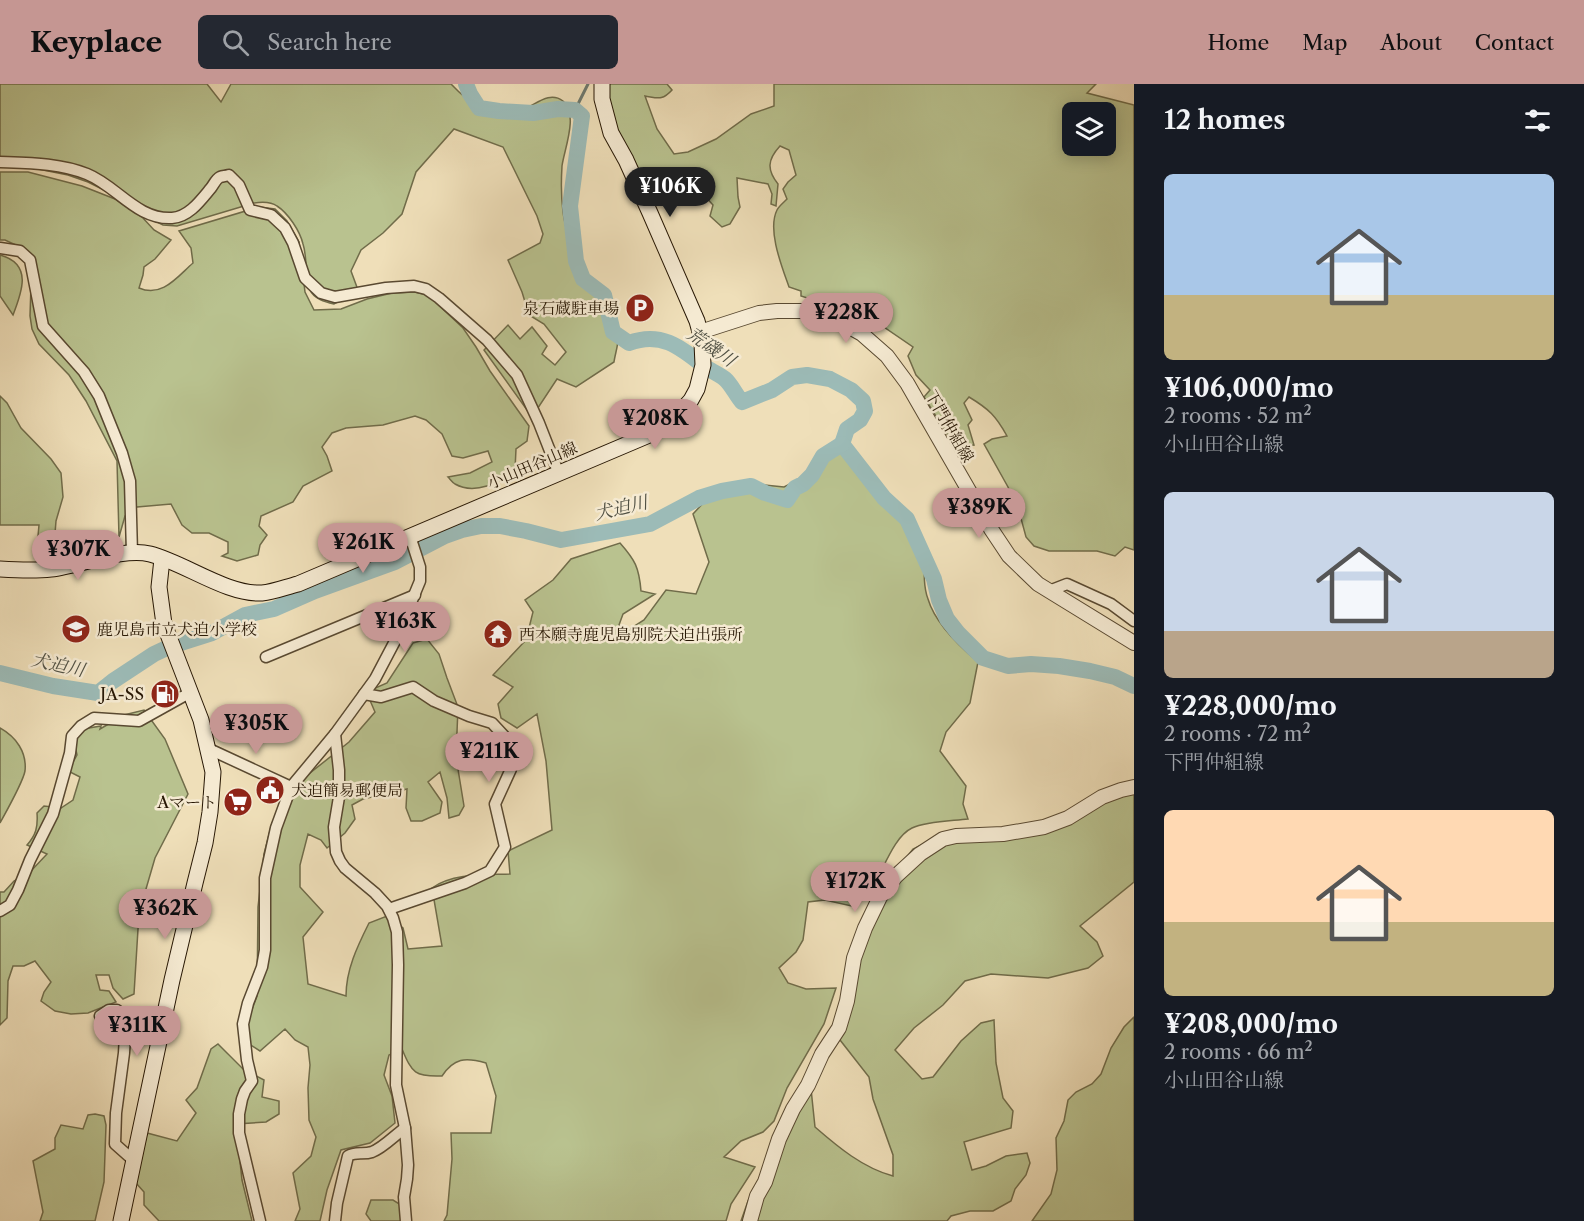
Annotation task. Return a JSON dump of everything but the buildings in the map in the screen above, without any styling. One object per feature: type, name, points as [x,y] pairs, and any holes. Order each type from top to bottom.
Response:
[{"type":"main road","name":"小山田谷山線","points":[[132,553],[150,554],[242,591],[261,593],[272,591],[298,584],[650,435],[676,417],[691,400],[697,389],[703,353],[700,332],[650,213],[611,133],[602,99],[602,84]]},
{"type":"main road","points":[[0,569],[50,569],[132,553]]},
{"type":"main road","points":[[121,1221],[177,960],[206,843],[213,772],[201,720],[164,624],[159,587],[162,559]]},
{"type":"street","points":[[0,162],[60,166],[84,172],[143,212],[156,218],[182,216],[193,208],[219,177],[229,175],[239,185],[250,210],[271,215],[285,228],[293,243],[305,278],[321,293],[335,297],[386,288],[414,286],[426,289],[487,340],[516,375],[539,423],[559,474]]},
{"type":"street","points":[[0,248],[20,251],[30,260],[43,326],[84,372],[99,396],[122,453],[130,481],[132,553]]},
{"type":"street","name":"下門仲組線","points":[[700,332],[759,314],[801,311],[823,316],[862,334],[887,356],[907,383],[1009,556],[1023,571],[1049,591],[1134,643]]},
{"type":"street","points":[[260,1221],[239,1133],[239,1113],[245,1091],[252,1081],[243,1024],[248,1003],[262,967],[265,950],[265,878],[276,828],[291,787],[335,734],[375,679],[415,595],[420,581],[420,567],[410,536]]},
{"type":"street","points":[[1049,591],[1067,584],[1111,604],[1134,621]]},
{"type":"street","points":[[266,657],[415,595]]},
{"type":"street","points":[[364,694],[381,697],[413,687],[434,701],[492,723],[505,737],[511,769],[495,804],[505,847],[490,871],[465,883],[389,909]]},
{"type":"street","points":[[0,911],[10,904],[18,890],[53,814],[70,753],[72,736],[81,726],[94,718],[139,721],[191,692]]},
{"type":"street","points":[[335,734],[339,770],[339,797],[334,827],[336,852],[345,867],[375,893],[389,909],[397,932],[396,1085],[405,1128],[408,1165],[404,1197],[405,1221]]},
{"type":"street","points":[[209,748],[291,787]]},
{"type":"street","points":[[750,1221],[757,1196],[765,1182],[779,1139],[793,1108],[839,1028],[847,1001],[854,958],[866,928],[880,897],[900,871],[920,854],[944,839],[957,836],[1003,834],[1044,827],[1068,818],[1102,797],[1121,789],[1134,787]]},
{"type":"street","points":[[100,1016],[109,1010],[117,1010],[126,1018],[115,1144],[134,1160]]},
{"type":"street","points":[[335,1221],[348,1156],[354,1152],[374,1151],[405,1128]]},
{"type":"green space","points":[[0,84],[207,84],[221,102],[231,84],[451,84],[473,101],[494,108],[516,111],[547,98],[557,98],[568,107],[570,114],[562,172],[564,220],[580,265],[610,313],[616,328],[618,339],[614,362],[576,387],[557,379],[532,417],[484,350],[508,325],[520,339],[532,327],[547,346],[542,354],[555,365],[566,352],[544,324],[529,315],[508,260],[540,243],[543,234],[537,216],[503,147],[454,129],[416,172],[402,214],[361,250],[351,271],[358,290],[334,304],[320,300],[312,293],[308,285],[304,250],[299,234],[289,218],[274,204],[254,203],[177,226],[163,225],[88,182],[0,157]]},
{"type":"green space","points":[[609,84],[667,84],[672,90],[665,96],[660,98],[645,96],[657,129],[674,154],[688,152],[716,139],[751,114],[774,106],[774,84],[1096,84],[1087,93],[1134,105],[1134,550],[1125,547],[1115,556],[1097,551],[1049,551],[1034,546],[1026,537],[1019,511],[984,444],[992,439],[1007,436],[991,414],[969,397],[964,403],[972,420],[968,425],[974,445],[955,447],[924,397],[930,390],[916,375],[908,356],[913,347],[872,319],[801,296],[801,291],[789,287],[777,248],[774,218],[777,210],[787,199],[783,189],[796,175],[789,150],[780,146],[771,160],[770,170],[778,184],[776,206],[771,204],[772,194],[768,184],[737,178],[740,207],[730,224],[722,227],[710,216],[713,205],[699,190],[683,190],[665,197],[656,197],[646,192],[634,170],[607,104]]},
{"type":"green space","points":[[0,172],[28,172],[82,186],[115,199],[143,218],[154,230],[171,240],[155,259],[144,267],[139,288],[155,290],[162,288],[175,280],[193,263],[191,248],[179,231],[259,207],[275,209],[287,221],[299,242],[305,292],[314,310],[341,309],[392,293],[415,292],[428,295],[463,328],[529,426],[527,441],[516,449],[515,470],[495,483],[479,488],[462,487],[455,484],[448,477],[470,473],[492,462],[488,451],[463,458],[452,456],[442,434],[426,420],[415,416],[383,425],[346,428],[332,433],[322,447],[332,471],[303,486],[293,502],[261,516],[259,526],[267,535],[260,545],[258,555],[237,561],[222,556],[228,553],[228,542],[209,533],[192,533],[182,525],[171,504],[137,507],[125,516],[119,537],[117,461],[86,401],[69,375],[39,344],[32,329],[30,269],[16,245],[0,240]]},
{"type":"green space","points":[[0,255],[10,259],[21,272],[22,288],[13,315],[0,296]]},
{"type":"green space","points":[[0,396],[7,403],[21,428],[51,459],[61,473],[63,497],[56,521],[54,546],[37,547],[39,525],[0,525]]},
{"type":"green space","points":[[832,445],[843,448],[862,478],[881,499],[909,516],[910,541],[925,547],[925,587],[931,608],[948,634],[978,662],[970,703],[946,732],[940,751],[966,786],[963,804],[968,819],[925,824],[905,833],[894,847],[871,889],[856,907],[825,900],[808,902],[803,940],[796,952],[779,968],[788,983],[806,989],[836,988],[824,1024],[787,1088],[774,1121],[763,1132],[741,1141],[724,1157],[755,1167],[731,1204],[726,1221],[444,1221],[447,1215],[452,1159],[451,1133],[491,1133],[496,1096],[486,1063],[461,1060],[446,1070],[442,1076],[426,1076],[412,1068],[402,1049],[389,1055],[384,1075],[392,1096],[395,1123],[370,1143],[341,1150],[327,1190],[320,1221],[295,1221],[300,1209],[293,1173],[311,1156],[316,1137],[309,1120],[308,1047],[295,1040],[285,1029],[260,1051],[241,1039],[257,996],[258,907],[264,854],[272,823],[286,800],[305,777],[349,742],[375,712],[369,698],[373,689],[387,683],[413,643],[427,639],[439,654],[458,707],[456,757],[464,806],[459,815],[449,818],[447,798],[440,772],[428,782],[442,802],[440,813],[422,821],[411,821],[406,808],[407,789],[363,799],[352,805],[355,819],[345,833],[327,848],[321,840],[308,834],[300,865],[300,887],[323,912],[303,937],[308,984],[346,996],[350,968],[369,923],[387,916],[403,928],[408,949],[442,946],[432,888],[459,877],[510,874],[508,851],[552,830],[546,761],[537,714],[517,728],[501,718],[498,704],[513,687],[493,675],[526,640],[533,612],[525,600],[553,580],[571,559],[620,543],[635,564],[641,591],[655,594],[623,614],[619,625],[630,629],[644,620],[666,590],[696,594],[709,562],[693,514],[720,485],[737,482],[784,487],[808,475],[822,450]]},
{"type":"green space","points":[[144,710],[165,739],[188,794],[155,858],[139,913],[134,994],[123,999],[113,988],[109,975],[96,975],[100,990],[109,991],[116,1002],[88,1013],[71,1014],[55,1011],[41,1001],[51,982],[35,961],[24,966],[13,966],[8,981],[7,1018],[0,1025],[0,892],[4,892],[14,881],[31,871],[47,854],[27,845],[36,830],[37,813],[44,806],[61,808],[73,800],[80,777],[68,771],[77,755],[74,741],[83,729],[101,726],[100,729],[124,715]]},
{"type":"green space","points":[[0,728],[11,736],[22,751],[25,771],[0,823]]},
{"type":"green space","points":[[1134,784],[1134,882],[1080,926],[1097,942],[1103,956],[1088,968],[1048,978],[991,974],[965,981],[943,1005],[914,1028],[895,1050],[922,1079],[933,1077],[961,1041],[981,1023],[994,1020],[996,1063],[1003,1098],[1013,1111],[1011,1128],[964,1142],[972,1170],[1006,1156],[1027,1153],[1030,1163],[1026,1175],[1015,1189],[1011,1201],[993,1211],[970,1211],[951,1216],[947,1221],[741,1221],[748,1201],[810,1079],[815,1127],[861,1162],[893,1176],[893,1155],[873,1099],[869,1077],[833,1031],[867,942],[876,909],[893,874],[913,849],[942,835],[1055,826]]},
{"type":"green space","points":[[1134,1017],[1134,1221],[1032,1221],[1051,1194],[1057,1170],[1056,1138],[1064,1121],[1068,1100],[1076,1092],[1092,1084],[1101,1074],[1111,1048],[1124,1027]]},
{"type":"green space","points":[[218,1044],[243,1069],[264,1080],[262,1097],[279,1101],[279,1114],[266,1122],[236,1124],[242,1180],[252,1221],[159,1221],[144,1205],[144,1192],[136,1183],[147,1133],[177,1141],[196,1113],[186,1100],[197,1088],[211,1049]]},
{"type":"green space","points":[[88,1115],[104,1116],[106,1125],[104,1182],[95,1221],[40,1221],[43,1212],[33,1161],[55,1149],[55,1138],[61,1125],[83,1129]]},
{"type":"green space","points":[[371,1200],[393,1200],[409,1210],[407,1221],[371,1221],[366,1214]]},
{"type":"waterway","name":"荒磯川","points":[[466,84],[479,108],[533,113],[558,109],[575,110],[582,116],[570,206],[576,261],[583,279],[604,295],[613,332],[629,343],[651,339],[661,340],[678,347],[725,379],[742,402],[772,390],[792,377],[807,375],[830,379],[851,390],[863,401],[865,411],[860,420],[847,429],[842,444]]},
{"type":"waterway","points":[[575,110],[588,84]]},
{"type":"waterway","name":"犬迫川","points":[[842,444],[884,498],[907,519],[934,579],[947,619],[983,658],[1008,666],[1031,664],[1090,671],[1115,677],[1134,686]]},
{"type":"waterway","name":"犬迫川","points":[[0,673],[53,686],[98,693],[154,654],[171,646],[212,633],[245,615],[274,609],[315,591],[395,562],[445,536],[462,530],[481,526],[500,526],[561,540],[650,524],[699,498],[722,491],[751,486],[787,500],[795,488],[812,475],[823,456],[842,444]]},
{"type":"place","name":"泉石蔵駐車場","points":[[640,308]]},
{"type":"place","name":"鹿児島市立犬迫小学校","points":[[76,629]]},
{"type":"place","name":"西本願寺鹿児島別院犬迫出張所","points":[[498,634]]},
{"type":"place","name":"JA-SS","points":[[165,694]]},
{"type":"place","name":"犬迫簡易郵便局","points":[[270,790]]},
{"type":"place","name":"Aマート","points":[[238,802]]}]
